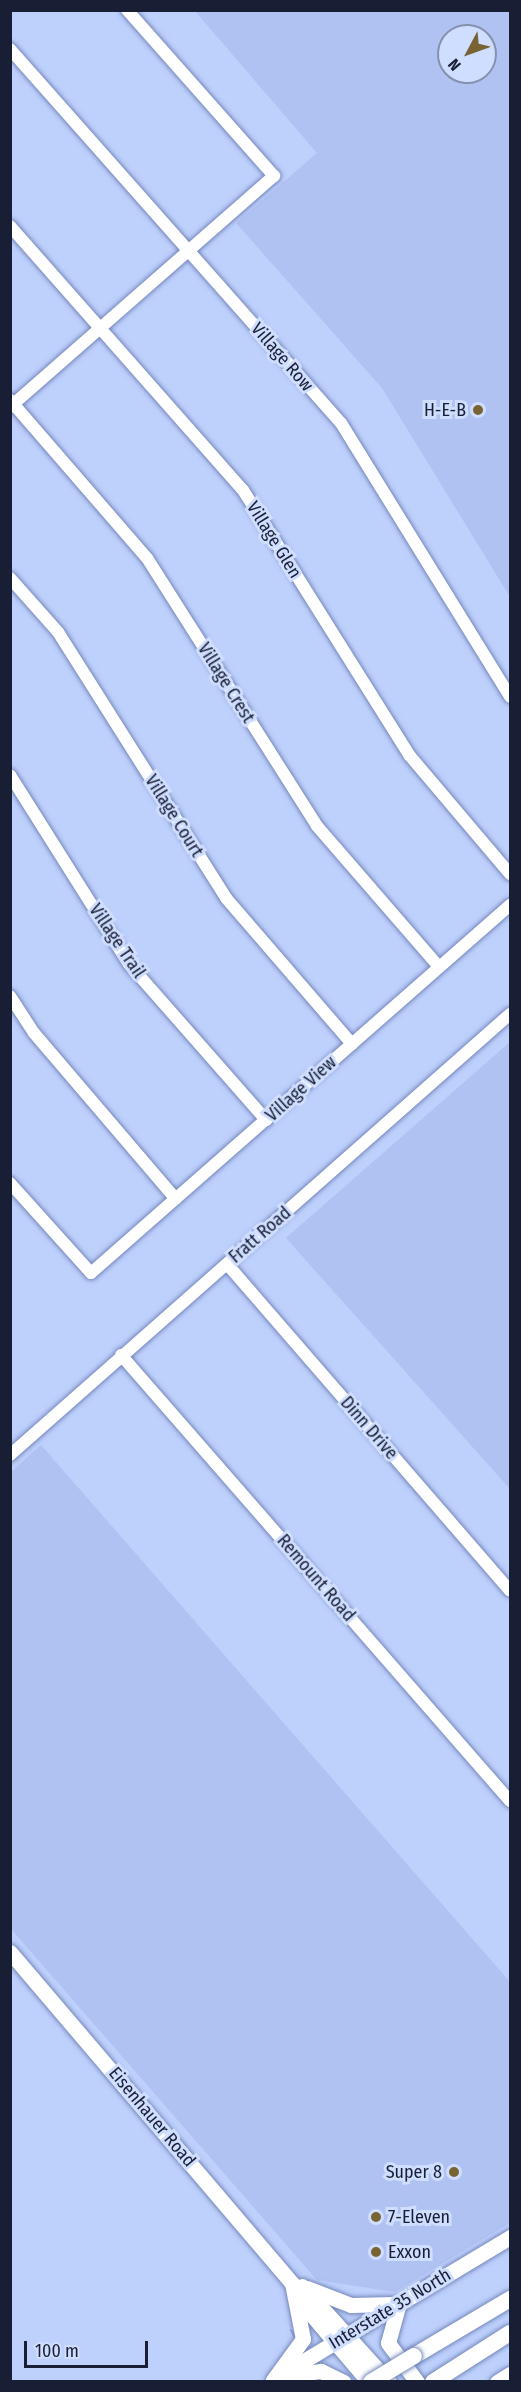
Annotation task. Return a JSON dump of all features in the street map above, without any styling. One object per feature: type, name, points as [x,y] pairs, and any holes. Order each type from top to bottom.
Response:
[{"type":"highway","points":[[419,2353],[510,2288]]},
{"type":"highway","points":[[370,2382],[510,2299]]},
{"type":"highway","points":[[433,2382],[508,2337]]},
{"type":"main road","name":"Eisenhauer Road","points":[[10,1952],[297,2289],[335,2343],[370,2382]]},
{"type":"main road","name":"Interstate 35 North","points":[[272,2381],[510,2236]]},
{"type":"main road","name":"Eisenhauer Road","points":[[297,2289],[349,2335],[389,2382]]},
{"type":"main road","points":[[272,2381],[303,2339],[297,2289],[351,2305],[399,2303],[387,2343],[417,2382]]},
{"type":"main road","points":[[272,2381],[321,2371],[344,2382]]},
{"type":"main road","points":[[498,2382],[510,2374]]},
{"type":"street","points":[[12,403],[274,176],[127,10]]},
{"type":"street","name":"Village Row","points":[[10,49],[341,423],[510,697]]},
{"type":"street","name":"Village Glen","points":[[10,226],[243,490],[410,756],[510,874]]},
{"type":"street","name":"Village Crest","points":[[12,403],[147,558],[317,826],[439,967]]},
{"type":"street","name":"Village Court","points":[[10,578],[58,632],[226,898],[352,1044]]},
{"type":"street","name":"Village Trail","points":[[10,775],[129,964],[266,1120]]},
{"type":"street","name":"Village View","points":[[10,1183],[91,1273],[510,905]]},
{"type":"street","points":[[10,996],[34,1033],[176,1199]]},
{"type":"street","name":"Fratt Road","points":[[10,1455],[120,1355],[227,1264],[510,1014]]},
{"type":"street","name":"Dinn Drive","points":[[227,1264],[510,1591]]},
{"type":"street","name":"Remount Road","points":[[120,1355],[510,1802]]},
{"type":"shaded area","points":[[195,11],[510,11],[510,597],[382,388],[236,223],[317,153]]},
{"type":"shaded area","points":[[510,1042],[510,1489],[286,1238]]},
{"type":"shaded area","points":[[41,1445],[510,1982],[510,2223],[395,2292],[317,2280],[11,1929],[11,1472]]},
{"type":"waterway","points":[[291,2330],[294,2336]]},
{"type":"place","name":"H-E-B","points":[[478,410]]},
{"type":"place","name":"Super 8","points":[[454,2172]]},
{"type":"place","name":"7-Eleven","points":[[376,2217]]},
{"type":"place","name":"Exxon","points":[[376,2252]]}]
